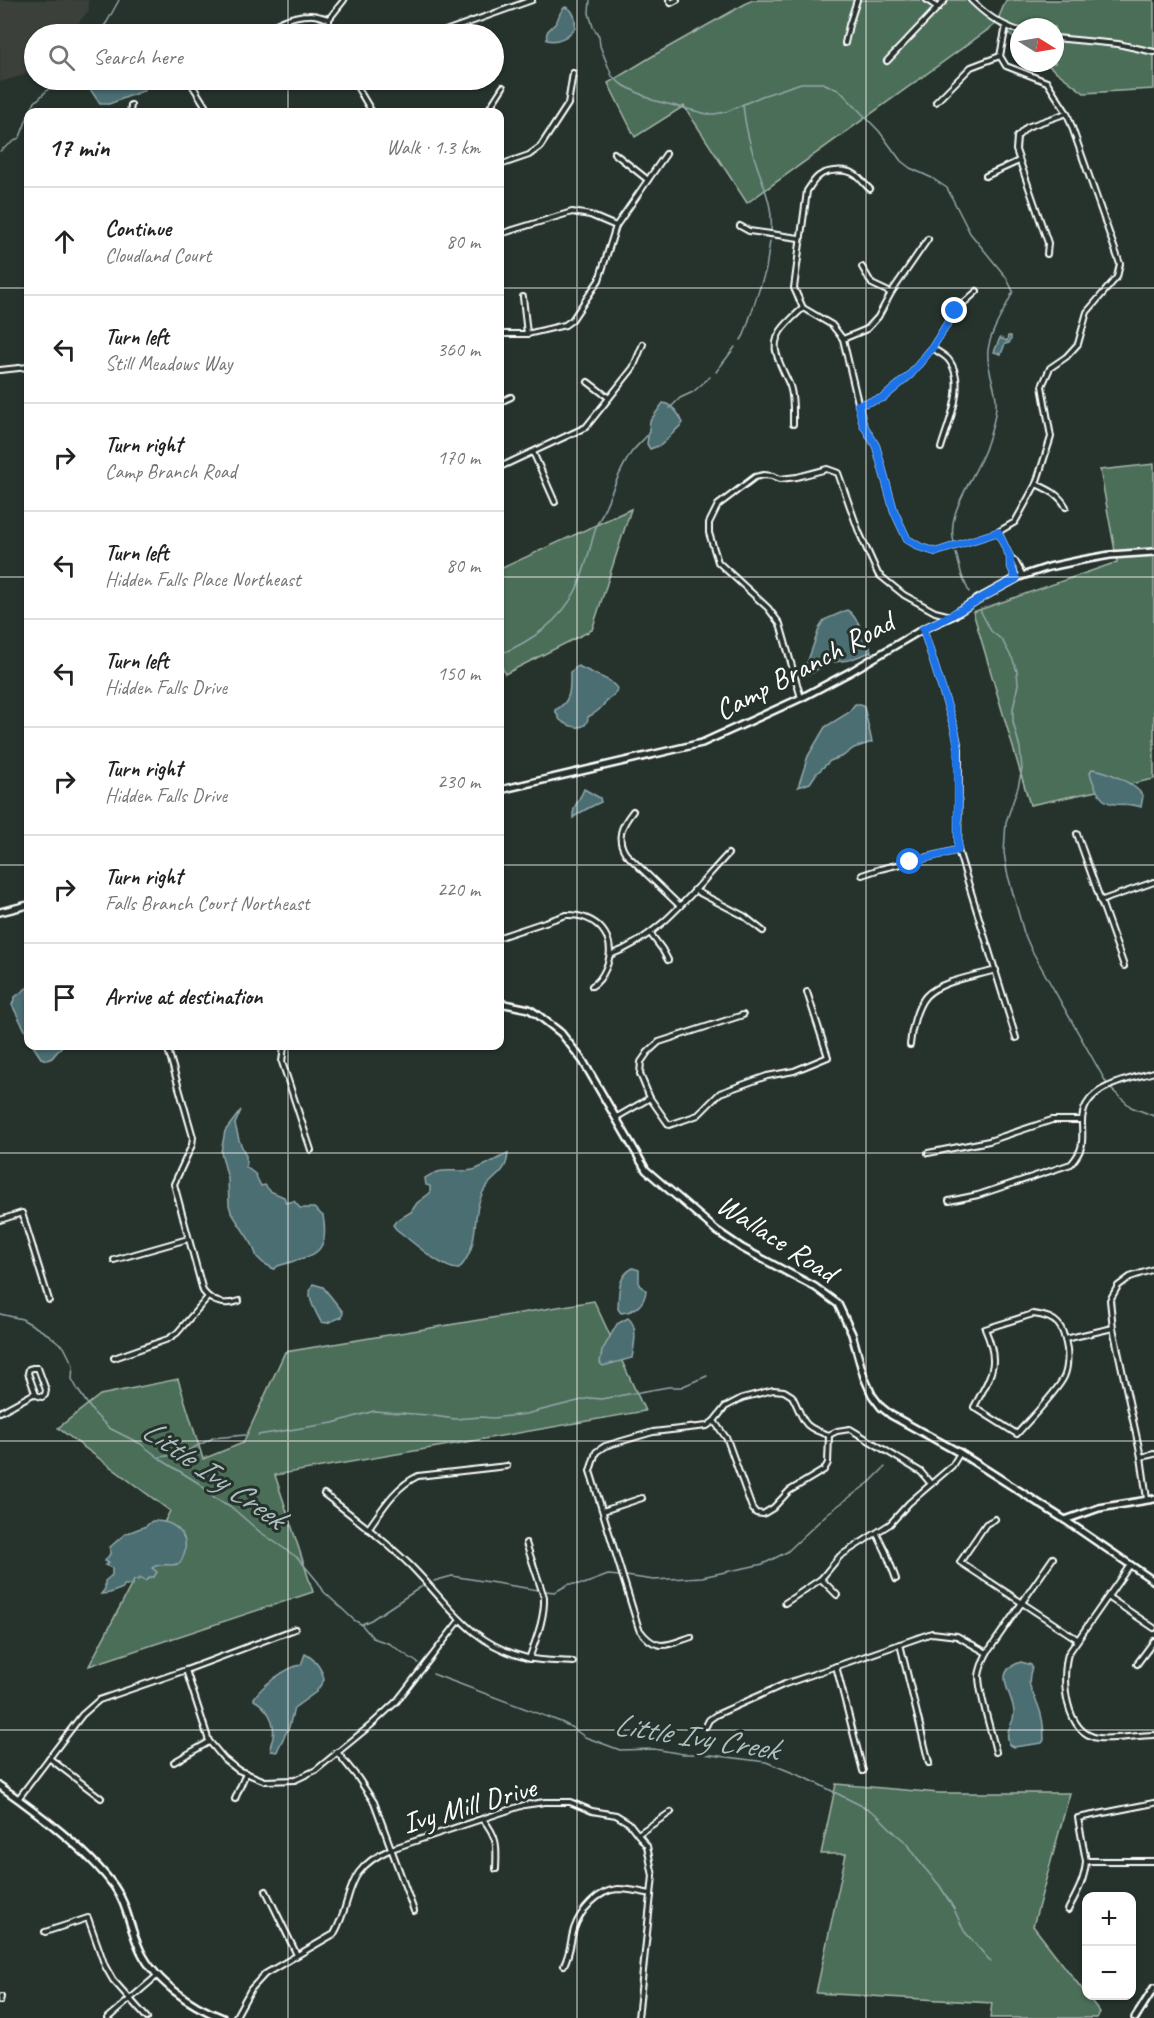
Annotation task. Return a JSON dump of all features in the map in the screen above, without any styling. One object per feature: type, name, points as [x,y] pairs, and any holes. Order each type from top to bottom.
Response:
[{"type":"street","points":[[329,24],[329,19],[344,0]]},
{"type":"street","points":[[465,24],[532,0]]},
{"type":"street","points":[[669,0],[670,3],[677,0]]},
{"type":"street","points":[[845,43],[857,0]]},
{"type":"street","points":[[927,0],[938,8]]},
{"type":"street","points":[[887,61],[945,0]]},
{"type":"street","points":[[971,0],[984,14],[1010,28]]},
{"type":"street","points":[[275,24],[310,14],[329,19]]},
{"type":"street","points":[[870,189],[855,175],[841,171],[818,176],[807,191],[794,288],[803,308],[832,325],[843,339],[863,424],[876,446],[894,511],[907,539],[920,547],[936,552],[998,532],[1015,522],[1036,484],[1051,437],[1042,386],[1050,368],[1066,357],[1078,344],[1087,312],[1117,277],[1120,264],[1067,113],[1047,82],[1006,66],[1000,56],[1006,26]]},
{"type":"street","points":[[1064,39],[1118,44],[1154,52]]},
{"type":"street","points":[[936,102],[971,67],[1000,56]]},
{"type":"street","points":[[504,164],[529,155],[540,147],[568,104],[573,73]]},
{"type":"street","points":[[195,90],[206,108]]},
{"type":"street","points":[[359,90],[370,108]]},
{"type":"street","points":[[490,108],[501,90]]},
{"type":"street","points":[[1047,254],[1048,243],[1016,150],[1017,137],[1027,127],[1067,113]]},
{"type":"street","points":[[614,153],[648,180]]},
{"type":"street","points":[[504,334],[527,334],[565,326],[572,320],[599,280],[616,226],[666,154]]},
{"type":"street","points":[[986,176],[1019,161]]},
{"type":"street","points":[[504,233],[572,212],[590,215],[616,226]]},
{"type":"street","points":[[740,226],[749,231],[799,238]]},
{"type":"street","points":[[843,339],[867,328],[878,317],[891,293],[928,239]]},
{"type":"street","points":[[862,267],[872,284],[891,293]]},
{"type":"street","points":[[858,405],[883,398],[910,375],[932,348],[955,311],[977,291]]},
{"type":"street","points":[[523,297],[527,334]]},
{"type":"street","points":[[793,424],[790,387],[776,353],[776,341],[783,326],[803,308]]},
{"type":"street","points":[[504,465],[586,427],[633,368],[642,344]]},
{"type":"street","points":[[932,348],[948,359],[955,373],[956,392],[941,448]]},
{"type":"street","points":[[0,370],[24,367]]},
{"type":"street","points":[[588,382],[609,398]]},
{"type":"street","points":[[504,400],[511,397]]},
{"type":"street","points":[[533,452],[555,502]]},
{"type":"street","points":[[801,698],[780,624],[768,608],[718,562],[709,533],[709,523],[718,505],[755,477],[764,475],[780,479],[827,469],[838,473],[859,532],[878,573],[904,596],[935,612],[952,616]]},
{"type":"street","points":[[1036,484],[1056,493],[1066,507]]},
{"type":"street","points":[[998,532],[1010,557],[1015,561],[1019,577]]},
{"type":"street","name":"Camp Branch Road","points":[[504,789],[702,744],[801,698],[1019,577],[1049,567],[1082,560],[1110,555],[1154,552]]},
{"type":"street","points":[[923,629],[955,730],[958,748],[958,850],[1016,1038]]},
{"type":"street","points":[[633,811],[620,835],[621,847],[680,906]]},
{"type":"street","points":[[1077,834],[1124,966]]},
{"type":"street","points":[[862,875],[958,850]]},
{"type":"street","points":[[610,955],[650,933],[680,906],[728,854]]},
{"type":"street","points":[[1100,901],[1154,882]]},
{"type":"street","points":[[694,890],[744,916],[763,931]]},
{"type":"street","points":[[0,912],[24,906]]},
{"type":"street","points":[[504,936],[566,915],[576,915],[596,922],[605,935],[610,955],[598,983],[592,986]]},
{"type":"street","points":[[650,933],[668,960]]},
{"type":"street","points":[[910,1045],[914,1021],[926,996],[945,984],[996,970]]},
{"type":"street","points":[[743,1015],[659,1042],[641,1062],[640,1074],[650,1098],[669,1125],[698,1115],[720,1093],[766,1076],[794,1071],[828,1057],[807,992]]},
{"type":"street","name":"Wallace Road","points":[[504,1004],[529,1009],[561,1033],[583,1061],[646,1170],[711,1226],[742,1248],[815,1287],[838,1305],[852,1334],[864,1377],[872,1395],[881,1407],[891,1415],[960,1453],[1065,1520],[1154,1581]]},
{"type":"street","points":[[168,1050],[193,1137],[192,1145],[174,1184],[188,1239],[203,1291],[208,1298],[222,1303],[239,1301]]},
{"type":"street","points":[[284,1050],[282,1062],[310,1150]]},
{"type":"street","points":[[949,1201],[978,1195],[1071,1164],[1080,1154],[1083,1144],[1082,1120],[1087,1100],[1099,1090],[1154,1072]]},
{"type":"street","points":[[617,1117],[650,1098]]},
{"type":"street","points":[[928,1153],[989,1142],[1052,1120],[1082,1120]]},
{"type":"street","points":[[0,1220],[22,1213],[49,1300]]},
{"type":"street","points":[[114,1260],[188,1239]]},
{"type":"street","points":[[1147,1499],[1141,1456],[1113,1329],[1110,1300],[1118,1286],[1130,1277],[1154,1269]]},
{"type":"street","points":[[114,1358],[168,1339],[177,1333],[208,1298]]},
{"type":"street","points":[[1033,1314],[1054,1320],[1063,1328],[1065,1339],[1068,1362],[1064,1377],[1017,1434],[974,1407],[991,1375],[994,1358],[985,1329],[1033,1314]]},
{"type":"street","points":[[1065,1339],[1113,1329]]},
{"type":"street","points":[[38,1368],[46,1390],[42,1397],[38,1397],[35,1393],[28,1373],[29,1369],[38,1368]]},
{"type":"street","points":[[691,1637],[668,1645],[657,1645],[647,1640],[639,1629],[590,1471],[596,1452],[605,1446],[653,1432],[707,1426],[732,1401],[772,1390],[784,1391],[792,1396],[803,1422],[813,1430],[829,1435],[849,1429],[921,1472],[931,1484]]},
{"type":"street","points":[[0,1412],[35,1393]]},
{"type":"street","points":[[714,1421],[727,1439],[752,1508],[763,1514],[773,1508],[789,1491],[824,1470],[828,1463],[829,1435]]},
{"type":"street","points":[[785,1603],[821,1579],[840,1556],[890,1524],[909,1503],[952,1466],[960,1453]]},
{"type":"street","points":[[1141,1456],[1154,1454]]},
{"type":"street","points":[[368,1528],[397,1490],[418,1476],[507,1466]]},
{"type":"street","points":[[324,1494],[408,1563],[471,1630],[501,1649],[530,1659],[573,1662]]},
{"type":"street","points":[[603,1511],[642,1498]]},
{"type":"street","points":[[1065,1520],[1099,1508],[1154,1499]]},
{"type":"street","points":[[995,1519],[986,1524],[960,1562],[1077,1639]]},
{"type":"street","points":[[877,1534],[896,1579]]},
{"type":"street","points":[[526,1543],[544,1597],[541,1624],[530,1659]]},
{"type":"street","points":[[996,1752],[979,1676],[987,1653],[1053,1558]]},
{"type":"street","points":[[1130,1565],[1068,1654],[1065,1687],[1071,1710],[1080,1729],[1090,1736],[1101,1738],[1154,1735]]},
{"type":"street","points":[[821,1579],[837,1595]]},
{"type":"street","points":[[1108,1597],[1154,1628]]},
{"type":"street","points":[[186,1670],[209,1741],[224,1759],[238,1770],[265,1781],[295,1780],[316,1770],[397,1701],[460,1620]]},
{"type":"street","points":[[18,1798],[82,1714],[99,1700],[295,1629]]},
{"type":"street","points":[[706,1726],[709,1720],[716,1715],[785,1684],[932,1633],[946,1634],[969,1641],[987,1653]]},
{"type":"street","points":[[1137,1664],[1154,1641]]},
{"type":"street","points":[[900,1644],[929,1763]]},
{"type":"street","points":[[836,1666],[863,1772]]},
{"type":"street","points":[[174,1762],[209,1741]]},
{"type":"street","points":[[337,1752],[374,1802],[414,1911]]},
{"type":"street","points":[[49,1758],[101,1798]]},
{"type":"street","points":[[235,1799],[246,1773]]},
{"type":"street","points":[[0,1786],[18,1798],[79,1850],[114,1886],[123,1901],[138,1947],[159,1975],[186,2000],[203,2011],[223,2018]]},
{"type":"street","name":"Ivy Mill Drive","points":[[235,2018],[251,1989],[265,1974],[334,1934],[359,1870],[373,1857],[524,1805],[570,1802],[592,1811],[616,1815],[629,1823],[647,1846],[653,1876],[638,2018]]},
{"type":"street","points":[[1068,1910],[1083,1881],[1086,1860],[1078,1818],[1154,1803]]},
{"type":"street","points":[[638,1834],[671,1812]]},
{"type":"street","points":[[483,1819],[497,1841],[496,1869]]},
{"type":"street","points":[[1086,1860],[1154,1861]]},
{"type":"street","points":[[564,1965],[570,1953],[573,1930],[596,1897],[617,1889],[651,1894]]},
{"type":"street","points":[[266,1891],[297,1955]]},
{"type":"street","points":[[45,1932],[88,1918],[105,1966],[113,1980],[147,2018]]},
{"type":"street","points":[[108,2018],[159,1975]]},
{"type":"street","points":[[1135,2018],[1154,1988]]},
{"type":"shaded area","points":[[0,0],[88,0],[89,10],[77,24],[24,24],[24,75],[0,82]]},
{"type":"green space","points":[[752,0],[977,0],[996,24],[747,203],[684,106],[635,137],[608,83]]},
{"type":"green space","points":[[1006,0],[1154,0],[1154,89],[1084,93],[1057,72],[1064,72],[1064,18],[1010,18],[1010,35],[996,24]]},
{"type":"green space","points":[[1154,464],[1154,779],[1030,805],[973,612],[1117,562],[1100,470]]},
{"type":"green space","points":[[631,509],[592,630],[505,674],[504,567]]},
{"type":"green space","points":[[594,1301],[645,1411],[275,1475],[313,1592],[89,1666],[170,1511],[58,1428],[100,1395],[178,1379],[203,1459],[243,1443],[285,1352]]},
{"type":"green space","points":[[836,1784],[939,1793],[1070,1793],[1033,1926],[1082,1989],[1082,2000],[1091,2000],[1100,2012],[1097,2018],[990,2018],[992,2003],[816,1993],[846,1854],[821,1854]]},
{"type":"water","points":[[565,7],[574,15],[575,28],[563,38],[555,41],[547,40],[549,29],[557,22]]},
{"type":"water","points":[[91,90],[144,90],[109,104],[100,104]]},
{"type":"water","points":[[1008,336],[1011,336],[1011,339],[1005,344],[1001,354],[994,352],[1000,338],[1007,341]]},
{"type":"water","points":[[663,403],[675,410],[683,423],[661,445],[650,449],[647,444],[650,421]]},
{"type":"water","points":[[847,610],[862,629],[871,652],[849,660],[826,663],[812,673],[803,675],[824,620]]},
{"type":"water","points":[[578,666],[610,681],[617,688],[615,694],[588,717],[587,722],[581,727],[568,725],[560,720],[555,710],[565,703],[570,689],[570,672]]},
{"type":"water","points":[[855,704],[861,704],[864,707],[872,742],[854,748],[830,761],[810,783],[798,787],[808,756],[825,727],[848,713]]},
{"type":"water","points":[[1092,769],[1112,775],[1134,787],[1143,796],[1141,807],[1106,801],[1101,797],[1093,782],[1090,772]]},
{"type":"water","points":[[584,789],[600,798],[601,802],[573,818],[575,806]]},
{"type":"water","points":[[24,990],[24,1028],[12,1005],[15,997]]},
{"type":"water","points":[[36,1050],[59,1050],[52,1058],[47,1060],[41,1058]]},
{"type":"water","points":[[241,1110],[235,1124],[246,1156],[246,1167],[255,1174],[261,1186],[265,1185],[270,1191],[284,1197],[286,1203],[294,1201],[300,1208],[314,1208],[323,1216],[324,1240],[315,1253],[274,1269],[257,1257],[229,1205],[228,1179],[221,1152],[225,1131]]},
{"type":"water","points":[[508,1153],[502,1171],[487,1186],[479,1201],[471,1250],[459,1269],[436,1260],[393,1225],[411,1212],[417,1203],[430,1193],[430,1186],[426,1185],[425,1178],[444,1171],[473,1170]]},
{"type":"water","points":[[633,1268],[639,1270],[639,1285],[646,1290],[644,1299],[631,1311],[621,1313],[618,1309],[621,1280]]},
{"type":"water","points":[[313,1284],[323,1287],[343,1312],[342,1317],[327,1323],[321,1322],[310,1298]]},
{"type":"water","points":[[628,1318],[635,1331],[632,1358],[603,1366],[600,1363],[602,1351],[617,1324]]},
{"type":"water","points":[[152,1521],[169,1524],[181,1533],[185,1546],[180,1563],[155,1566],[152,1568],[157,1572],[154,1577],[145,1581],[139,1578],[134,1580],[132,1585],[124,1585],[123,1588],[101,1594],[105,1589],[105,1581],[112,1575],[112,1568],[105,1565],[109,1563],[105,1561],[110,1554],[110,1547],[125,1534],[146,1526]]},
{"type":"water","points":[[305,1654],[318,1665],[324,1680],[316,1692],[294,1708],[289,1727],[277,1752],[271,1751],[274,1731],[272,1721],[267,1711],[254,1698],[275,1678],[288,1669],[301,1665]]},
{"type":"water","points":[[1021,1662],[1032,1667],[1029,1683],[1041,1713],[1044,1740],[1042,1743],[1014,1747],[1008,1740],[1014,1714],[1005,1678],[1012,1666]]},
{"type":"waterway","points":[[106,24],[119,0]]},
{"type":"waterway","points":[[590,0],[589,13],[593,27],[599,36],[600,46],[612,76],[621,84],[652,100],[714,114],[726,112],[762,96],[801,83],[823,83],[840,91],[879,131],[901,161],[947,188],[970,233],[1006,277],[1013,291],[995,327],[988,350],[989,369],[995,394],[995,416],[983,456],[958,505],[952,530],[954,542]]},
{"type":"waterway","points":[[32,108],[48,90]]},
{"type":"waterway","points":[[743,104],[749,141],[769,203],[771,231]]},
{"type":"waterway","points":[[0,151],[20,137],[24,126]]},
{"type":"waterway","points":[[741,340],[766,269],[770,241]]},
{"type":"waterway","points":[[716,372],[735,347]]},
{"type":"waterway","points":[[670,408],[710,377]]},
{"type":"waterway","points":[[504,652],[544,629],[570,601],[583,574],[597,524],[619,474],[631,453],[650,432]]},
{"type":"waterway","points":[[956,553],[969,592]]},
{"type":"waterway","points":[[980,610],[991,631],[1002,640],[1017,671],[1018,684],[1013,722],[1020,748],[1022,769],[1006,822],[1004,852],[1007,872],[1024,933],[1031,949],[1107,1084]]},
{"type":"waterway","points":[[1111,1089],[1131,1107],[1154,1116]]},
{"type":"waterway","name":"Little Ivy Creek","points":[[0,1314],[22,1319],[64,1347],[73,1365],[72,1379],[78,1390],[93,1412],[109,1428],[141,1444],[200,1484],[214,1498],[230,1506],[260,1532],[298,1558],[324,1592],[361,1624],[373,1638],[390,1644],[418,1663]]},
{"type":"waterway","points":[[258,1435],[333,1423],[374,1411],[455,1419],[526,1414],[590,1398],[601,1399],[668,1387],[681,1387],[707,1376]]},
{"type":"waterway","points":[[160,1457],[181,1454],[213,1438],[245,1435]]},
{"type":"waterway","points":[[626,1576],[654,1580],[702,1577],[763,1564],[787,1552],[828,1513],[870,1482],[885,1467]]},
{"type":"waterway","points":[[545,1591],[555,1592],[569,1584],[584,1584],[608,1575],[620,1576]]},
{"type":"waterway","points":[[434,1581],[452,1576],[538,1590]]},
{"type":"waterway","points":[[362,1624],[424,1585]]},
{"type":"waterway","name":"Little Ivy Creek","points":[[433,1674],[561,1722],[585,1737],[620,1750],[654,1749],[766,1762],[808,1779],[868,1809],[907,1843],[940,1886],[964,1931],[991,1962]]},
{"type":"route","points":[[910,862],[958,850],[958,748],[955,730],[923,629],[952,616],[1016,579],[1010,564],[1010,557],[998,532],[936,552],[920,547],[907,539],[894,511],[876,446],[863,424],[858,405],[883,398],[910,375],[932,348],[955,311]]}]
